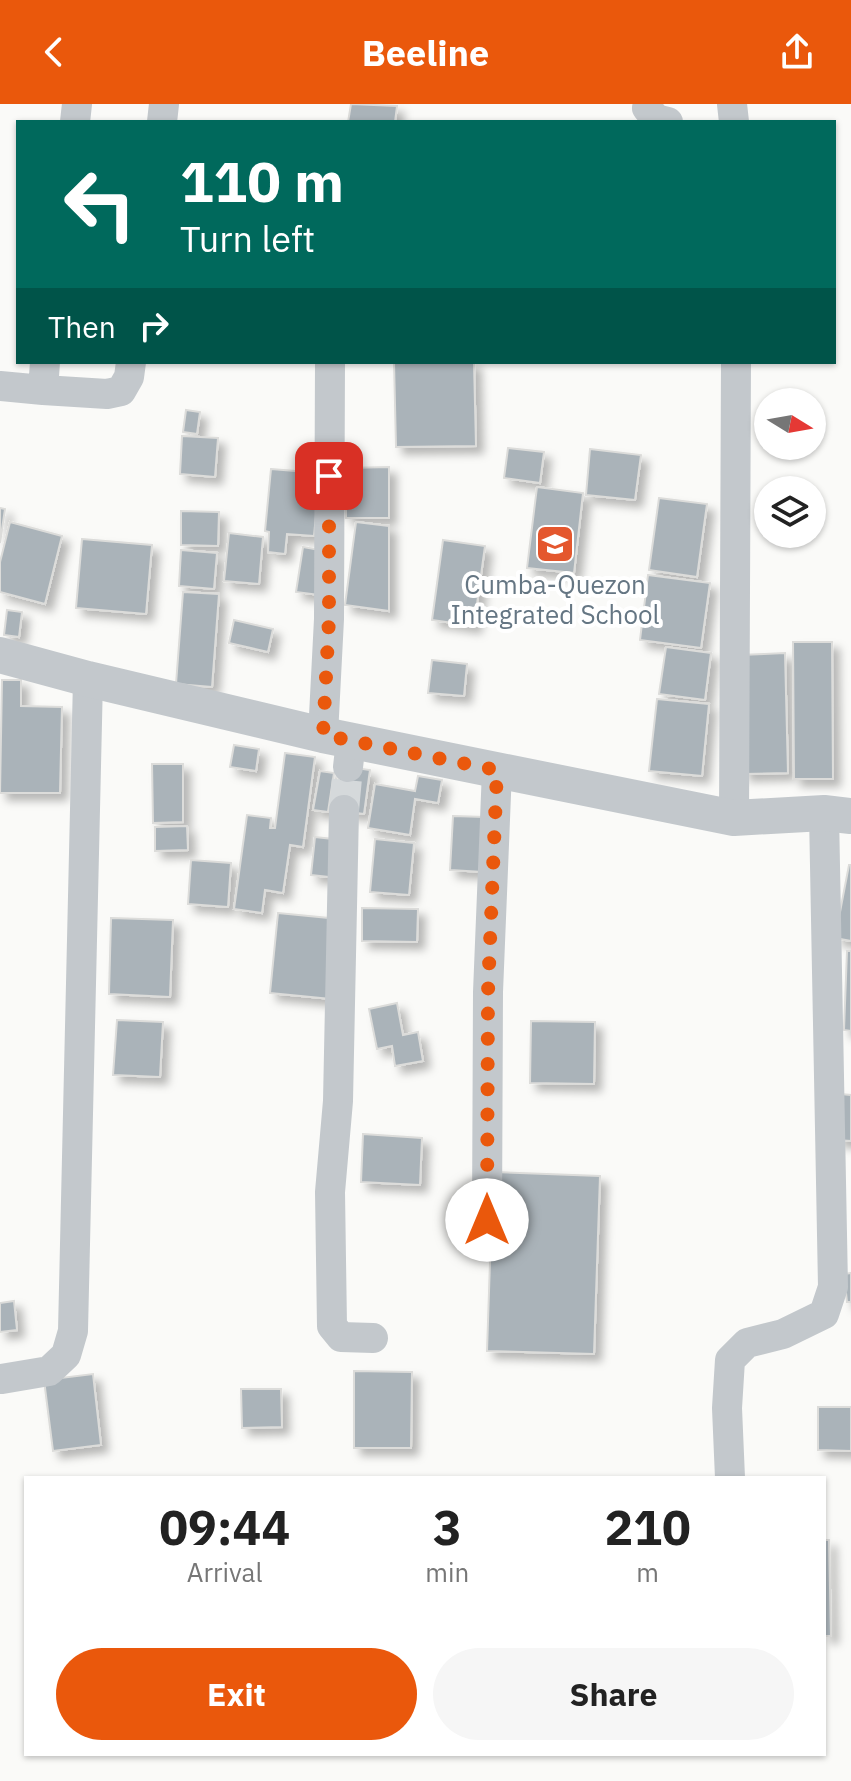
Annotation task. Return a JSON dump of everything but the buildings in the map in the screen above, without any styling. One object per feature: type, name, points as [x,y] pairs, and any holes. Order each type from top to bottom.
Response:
[{"type":"street","points":[[648,104],[647,108],[660,120]]},
{"type":"street","points":[[0,386],[44,376],[107,394],[121,391],[129,377],[131,364]]},
{"type":"street","points":[[330,364],[329,619],[341,748]]},
{"type":"street","points":[[734,818],[736,364]]},
{"type":"street","points":[[0,655],[341,748],[497,770],[734,818],[837,814],[833,1287],[824,1314],[783,1334],[747,1343],[730,1360],[727,1408],[730,1476]]},
{"type":"street","points":[[2,1379],[49,1371],[66,1355],[73,1331],[88,679]]},
{"type":"street","points":[[487,1220],[488,992],[497,770]]},
{"type":"street","points":[[344,810],[338,1101],[330,1192],[332,1326],[341,1337],[373,1338]]},
{"type":"tunnel","points":[[344,810],[348,767]]},
{"type":"place","name":"Cumba-Quezon Integrated School","points":[[555,544]]},
{"type":"route","points":[[329,476],[329,619],[323,735],[497,770],[488,992],[487,1220]]}]
